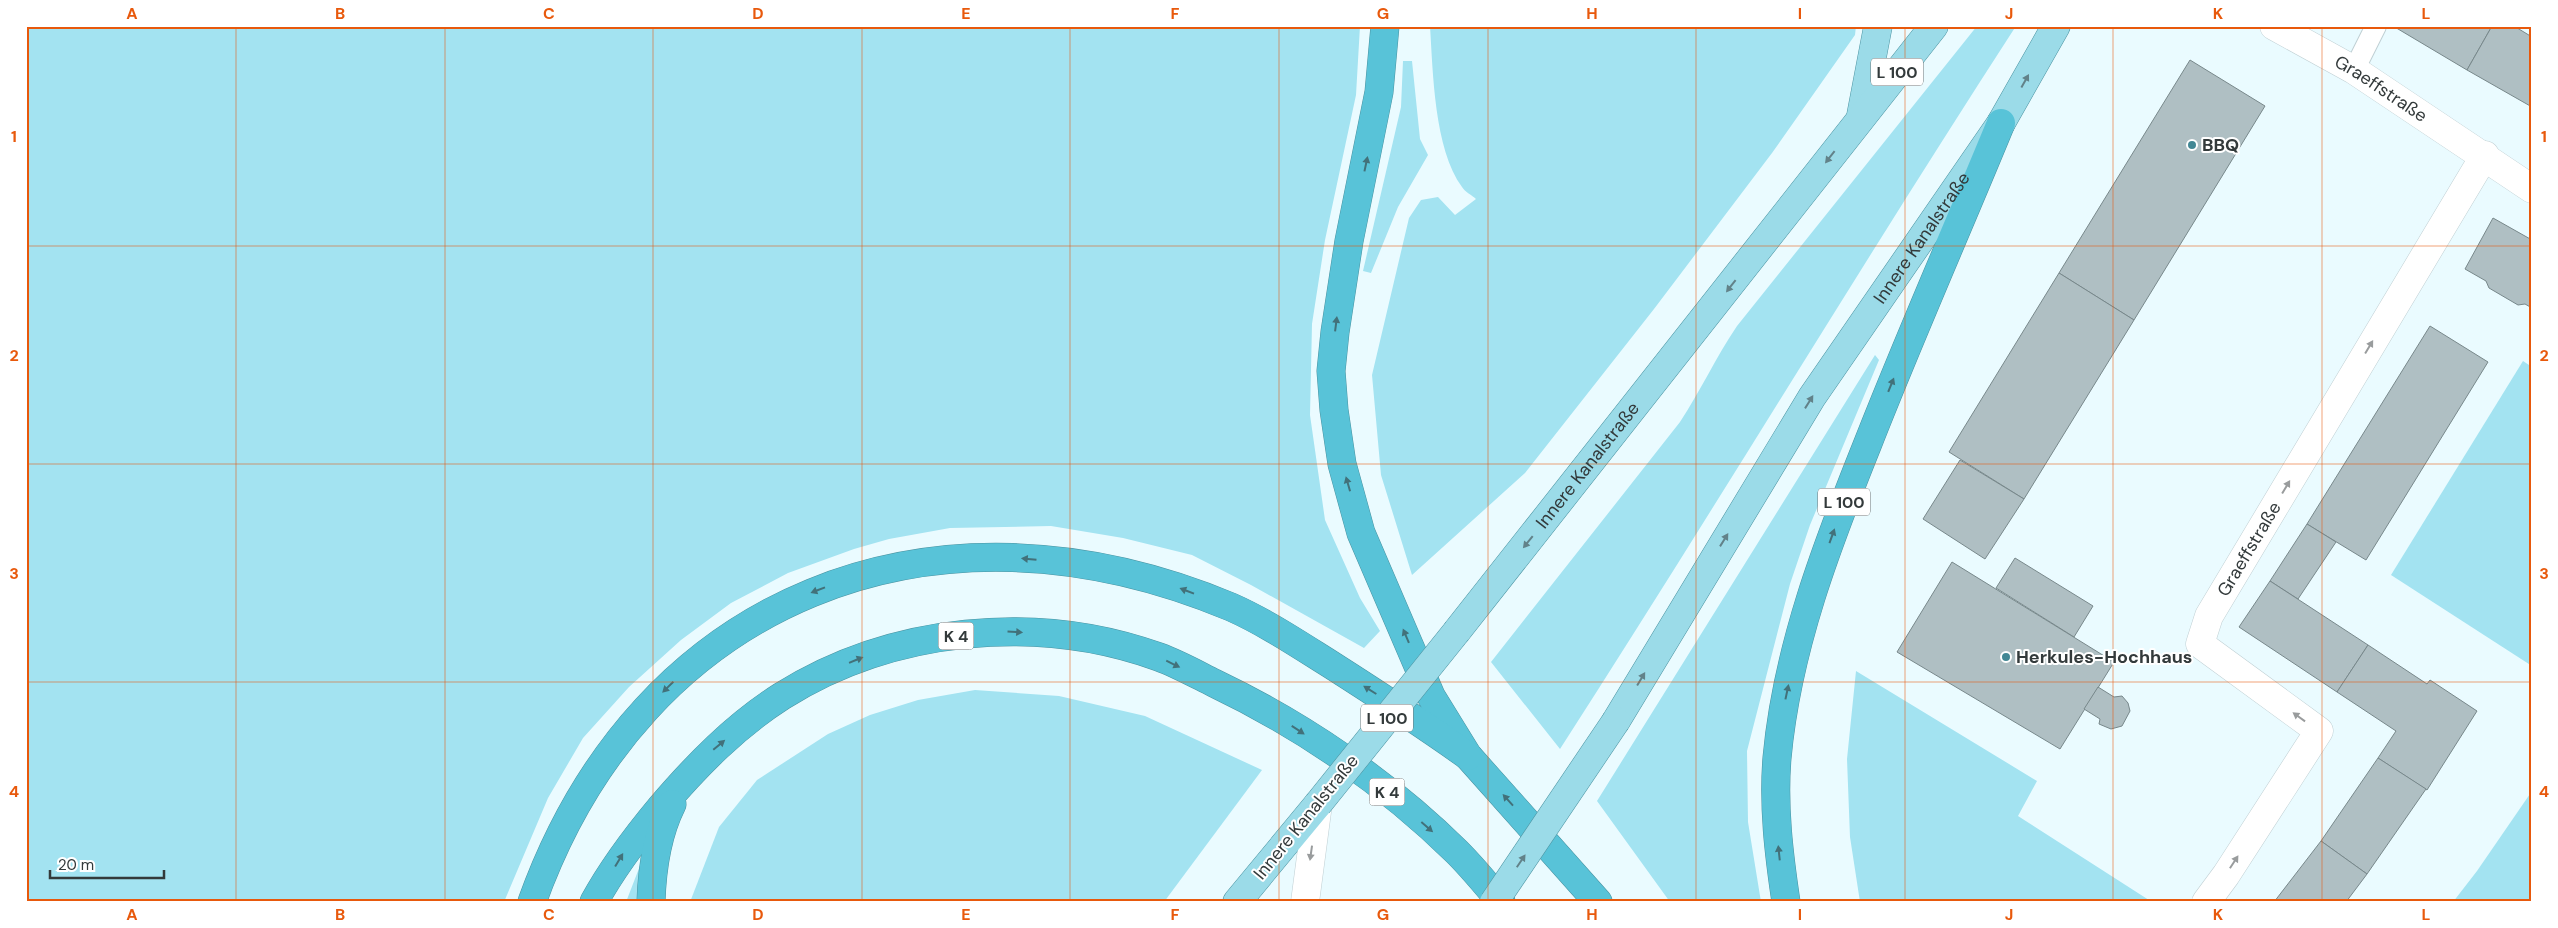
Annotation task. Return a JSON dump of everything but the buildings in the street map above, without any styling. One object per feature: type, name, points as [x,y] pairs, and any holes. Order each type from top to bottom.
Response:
[{"type":"highway","points":[[1385,26],[1385,46],[1373,128],[1340,293],[1331,371],[1334,410],[1342,464],[1361,532],[1431,696],[1468,756],[1598,902]]},
{"type":"highway","name":"L 100","points":[[1786,902],[1779,853],[1777,760],[1784,703],[1798,642],[1816,579],[1843,503],[2001,123]]},
{"type":"highway","points":[[532,902],[544,867],[575,806],[607,756],[647,707],[693,662],[747,626],[799,597],[852,576],[902,565],[1005,557],[1064,562],[1120,571],[1175,586],[1233,608],[1292,641],[1421,722],[1468,756]]},
{"type":"highway","name":"K 4","points":[[684,780],[711,752],[750,719],[783,696],[825,673],[874,653],[931,638],[1008,631],[1080,636],[1159,657],[1256,703],[1365,773],[1457,852],[1501,902]]},
{"type":"highway","points":[[594,902],[625,850],[684,780]]},
{"type":"highway","points":[[651,902],[651,879],[658,845],[669,811],[684,780]]},
{"type":"main road","points":[[1860,119],[1878,26]]},
{"type":"main road","name":"Innere Kanalstraße","points":[[1237,902],[1318,804],[1668,367],[1934,26]]},
{"type":"main road","name":"Innere Kanalstraße","points":[[1494,902],[1616,721],[1812,397],[2001,123],[2056,26]]},
{"type":"street","name":"Graeffstraße","points":[[2274,26],[2354,70],[2532,189]]},
{"type":"street","name":"Graeffstraße","points":[[2206,902],[2226,875],[2319,731],[2200,644],[2209,616],[2484,156]]},
{"type":"street","points":[[1305,902],[1318,804]]},
{"type":"lane","points":[[2354,70],[2376,26]]},
{"type":"shaded area","points":[[26,26],[1360,26],[1356,95],[1325,240],[1312,324],[1310,415],[1325,520],[1360,598],[1380,631],[1364,648],[1251,585],[1192,555],[1123,538],[1051,526],[950,528],[889,539],[854,549],[788,573],[731,603],[681,640],[629,687],[583,738],[548,798],[504,902],[26,902]]},
{"type":"shaded area","points":[[1430,26],[1856,26],[1855,35],[1772,153],[1654,309],[1525,473],[1412,575],[1381,475],[1372,375],[1409,218],[1421,200],[1438,197],[1455,215],[1476,199],[1462,187],[1453,171],[1440,131],[1434,87]]},
{"type":"shaded area","points":[[1977,26],[2016,26],[1560,749],[1491,662],[1680,422],[1737,326]]},
{"type":"shaded area","points":[[1403,61],[1412,61],[1420,139],[1428,155],[1398,207],[1371,273],[1363,271],[1401,107]]},
{"type":"shaded area","points":[[1875,355],[1879,360],[1810,525],[1790,584],[1747,751],[1748,822],[1761,902],[1670,902],[1597,801]]},
{"type":"shaded area","points":[[2523,361],[2532,367],[2532,666],[2391,575]]},
{"type":"shaded area","points":[[1856,671],[2037,781],[2018,816],[2152,902],[1860,902],[1850,837],[1847,759]]},
{"type":"shaded area","points":[[975,690],[1059,696],[1145,716],[1262,770],[1164,902],[690,902],[719,827],[757,780],[828,734],[870,715],[918,700]]},
{"type":"shaded area","points":[[2532,791],[2532,902],[2453,902],[2477,871]]},
{"type":"shaded area","points":[[643,858],[643,902],[626,902]]},
{"type":"place","name":"BBQ","points":[[2192,145]]},
{"type":"place","name":"Herkules-Hochhaus","points":[[2006,657]]}]
